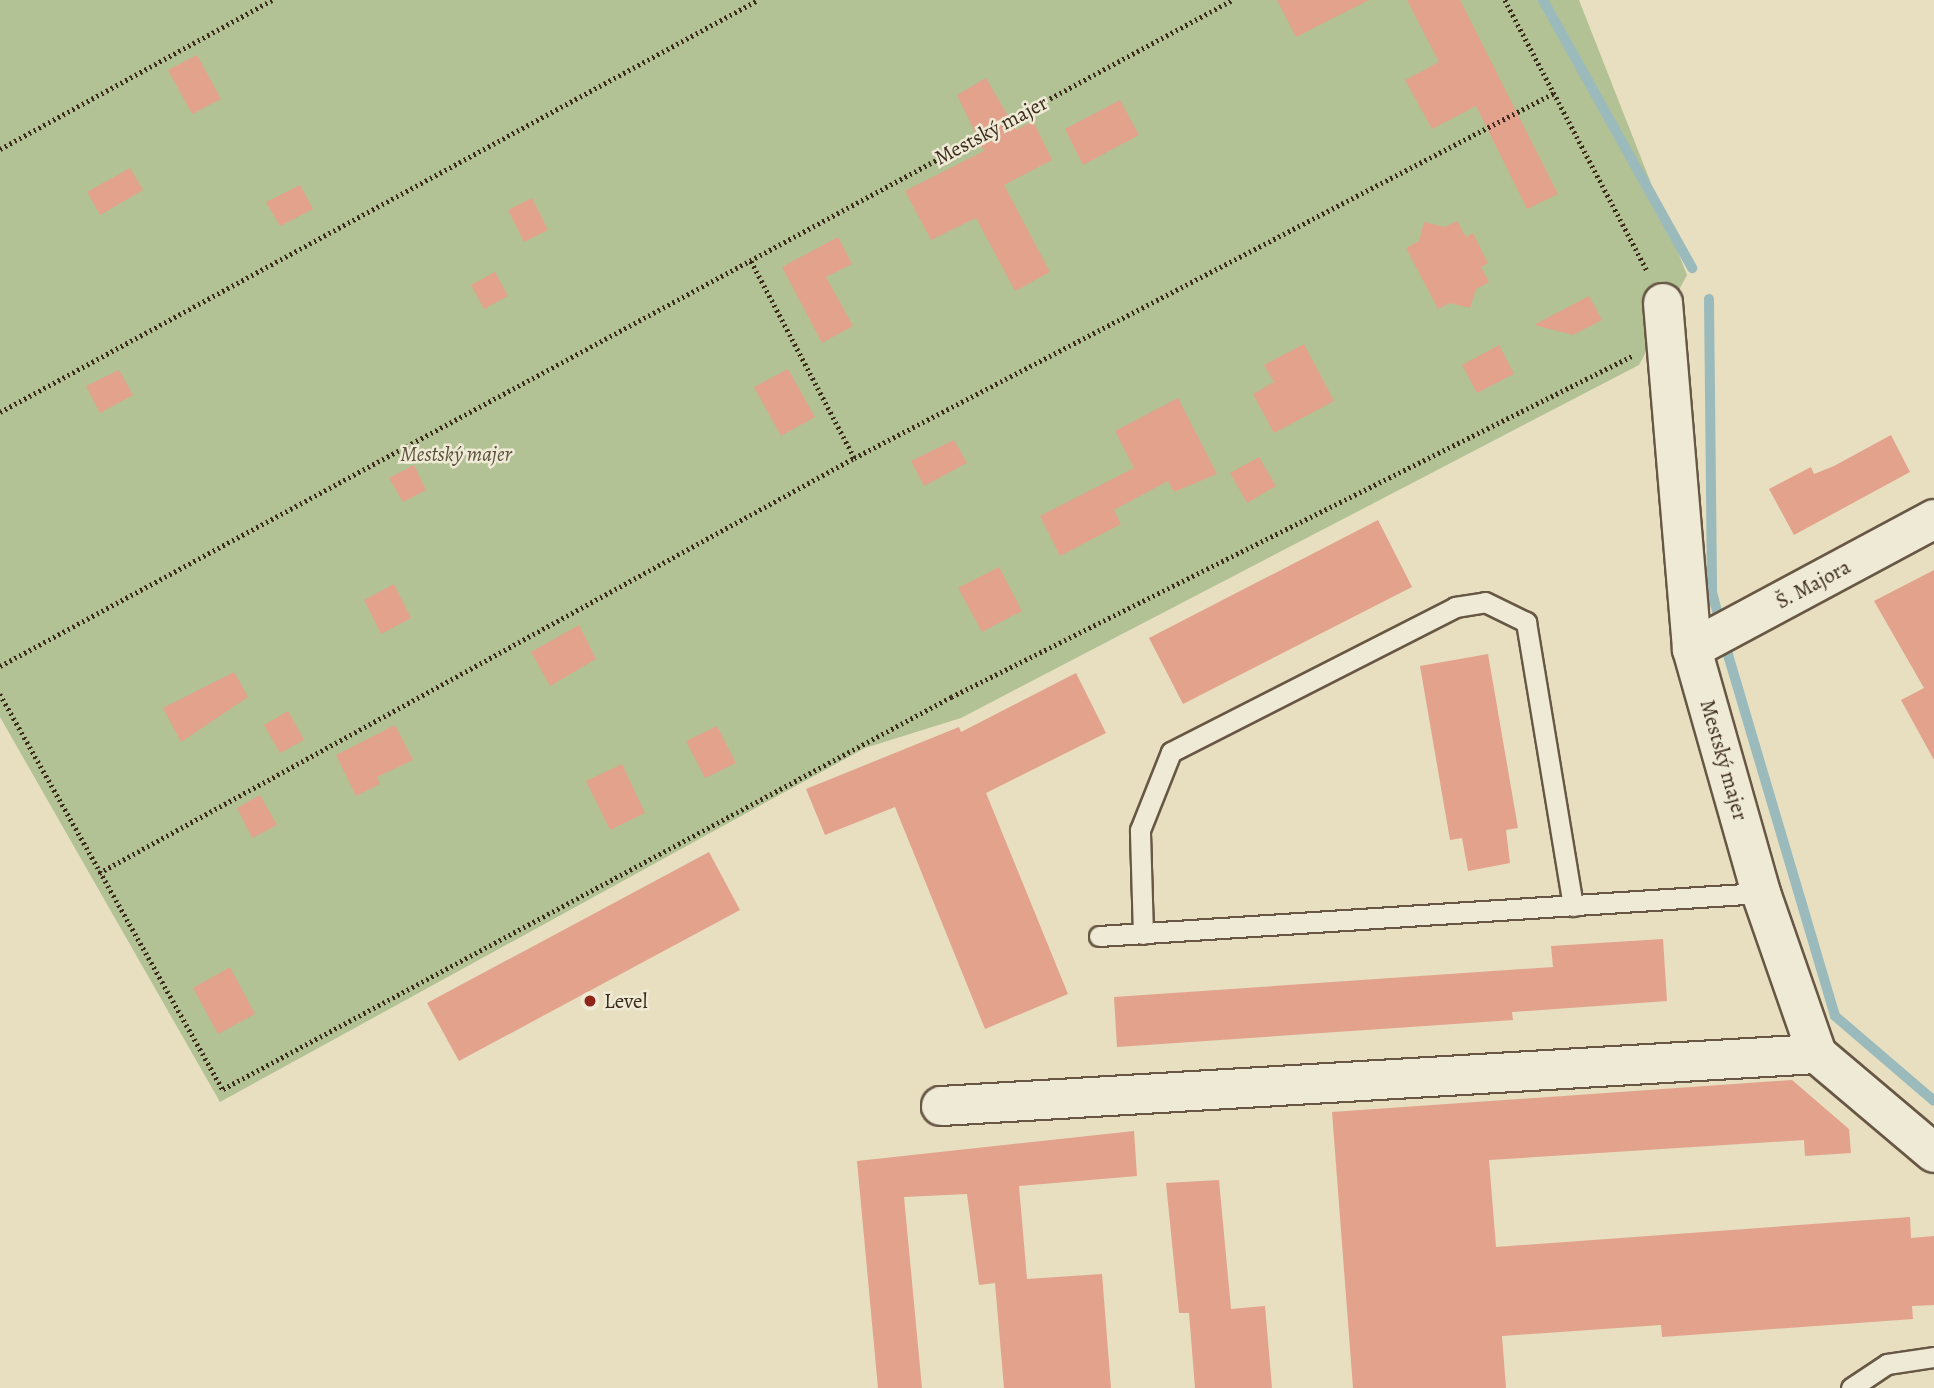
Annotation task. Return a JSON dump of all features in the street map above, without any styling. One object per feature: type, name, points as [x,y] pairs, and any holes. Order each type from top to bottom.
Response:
[{"type":"street","name":"Mestský majer","points":[[1665,321],[1692,649],[1761,893],[1817,1054]]},
{"type":"street","name":"Š. Majora","points":[[1692,649],[1934,519]]},
{"type":"street","points":[[941,1106],[1817,1054],[1929,1140]]},
{"type":"lane","points":[[1143,934],[1140,830],[1171,752],[1455,607],[1485,603],[1526,622],[1573,906]]},
{"type":"lane","points":[[1099,936],[1761,893]]},
{"type":"lane","points":[[1851,1388],[1887,1364],[1934,1357]]},
{"type":"path","points":[[0,149],[272,0]]},
{"type":"path","points":[[0,412],[758,0]]},
{"type":"path","name":"Mestský majer","points":[[0,666],[1232,0]]},
{"type":"path","points":[[0,694],[223,1090],[951,697],[1665,321],[1554,93],[1505,0]]},
{"type":"path","points":[[99,873],[854,458],[1554,93]]},
{"type":"path","points":[[750,260],[854,458]]},
{"type":"green space","name":"Mestský majer","points":[[0,0],[1579,0],[1687,275],[1639,365],[961,718],[865,748],[220,1102],[0,717]]},
{"type":"building","points":[[1277,0],[1369,0],[1296,37]]},
{"type":"building","points":[[1407,0],[1460,0],[1558,194],[1527,209],[1476,106],[1432,129],[1405,80],[1439,62]]},
{"type":"building","points":[[197,55],[221,99],[192,114],[168,70]]},
{"type":"building","points":[[986,78],[1016,130],[1033,121],[1052,160],[1004,185],[1050,272],[1015,291],[976,218],[931,240],[905,191],[984,151],[957,95]]},
{"type":"building","points":[[1120,100],[1139,135],[1083,165],[1065,129]]},
{"type":"building","points":[[130,168],[143,190],[100,215],[87,192]]},
{"type":"building","points":[[300,185],[313,209],[280,226],[266,202]]},
{"type":"building","points":[[532,198],[548,230],[524,242],[508,210]]},
{"type":"building","points":[[1457,221],[1466,237],[1473,233],[1488,263],[1481,267],[1489,282],[1476,289],[1470,308],[1450,303],[1438,309],[1406,248],[1419,241],[1424,222],[1445,227]]},
{"type":"building","points":[[838,237],[852,264],[826,277],[853,326],[822,343],[782,267]]},
{"type":"building","points":[[495,272],[508,296],[484,309],[471,285]]},
{"type":"building","points":[[1589,296],[1602,320],[1573,335],[1534,325]]},
{"type":"building","points":[[1304,344],[1334,401],[1274,433],[1253,394],[1274,382],[1264,365]]},
{"type":"building","points":[[1499,345],[1514,374],[1477,393],[1462,365]]},
{"type":"building","points":[[788,369],[815,417],[781,436],[754,387]]},
{"type":"building","points":[[119,370],[133,395],[100,413],[86,386]]},
{"type":"building","points":[[1178,398],[1217,474],[1174,492],[1168,481],[1114,510],[1121,524],[1060,556],[1040,516],[1134,468],[1115,431]]},
{"type":"building","points":[[1891,435],[1910,472],[1794,535],[1769,489],[1811,467],[1814,474],[1834,466]]},
{"type":"building","points":[[954,440],[967,463],[924,486],[911,461]]},
{"type":"building","points":[[1259,457],[1276,486],[1247,503],[1230,473]]},
{"type":"building","points":[[414,465],[426,490],[403,502],[389,478]]},
{"type":"building","points":[[1378,520],[1412,587],[1183,704],[1149,638]]},
{"type":"building","points":[[999,567],[1022,611],[982,632],[958,588]]},
{"type":"building","points":[[1934,570],[1934,760],[1901,700],[1924,688],[1874,601]]},
{"type":"building","points":[[394,584],[411,618],[381,634],[364,600]]},
{"type":"building","points":[[579,625],[596,659],[550,686],[531,652]]},
{"type":"building","points":[[1488,654],[1518,828],[1506,830],[1510,863],[1468,871],[1462,838],[1450,840],[1420,666]]},
{"type":"building","points":[[234,672],[248,697],[181,742],[163,708]]},
{"type":"building","points":[[1076,673],[1106,733],[986,793],[1068,994],[985,1029],[895,807],[825,835],[806,789],[959,727],[961,732]]},
{"type":"building","points":[[288,711],[304,740],[280,753],[264,725]]},
{"type":"building","points":[[395,725],[413,760],[377,777],[380,784],[356,796],[336,755]]},
{"type":"building","points":[[717,726],[736,763],[705,778],[686,741]]},
{"type":"building","points":[[622,764],[645,813],[610,830],[586,781]]},
{"type":"building","points":[[260,795],[277,825],[252,838],[237,808]]},
{"type":"building","points":[[709,852],[740,910],[459,1061],[427,1003]]},
{"type":"building","points":[[1663,939],[1667,1001],[1512,1012],[1513,1020],[1117,1047],[1114,997],[1553,967],[1551,946]]},
{"type":"building","points":[[230,967],[255,1014],[218,1034],[193,988]]},
{"type":"building","points":[[1792,1080],[1849,1129],[1851,1153],[1805,1156],[1804,1140],[1489,1160],[1496,1247],[1910,1217],[1911,1238],[1934,1236],[1934,1305],[1912,1306],[1913,1319],[1662,1337],[1661,1325],[1502,1336],[1506,1388],[1353,1388],[1332,1112]]},
{"type":"building","points":[[1134,1131],[1137,1176],[1019,1186],[1027,1279],[1102,1274],[1111,1388],[1004,1388],[995,1283],[979,1285],[967,1194],[904,1197],[922,1388],[878,1388],[857,1161]]},
{"type":"building","points":[[1219,1180],[1231,1309],[1265,1306],[1272,1388],[1195,1388],[1189,1313],[1179,1313],[1166,1183]]},
{"type":"waterway","points":[[1543,0],[1692,268]]},
{"type":"waterway","points":[[1709,299],[1712,592],[1729,658],[1835,1016],[1934,1101]]},
{"type":"place","name":"Level","points":[[590,1001]]}]
